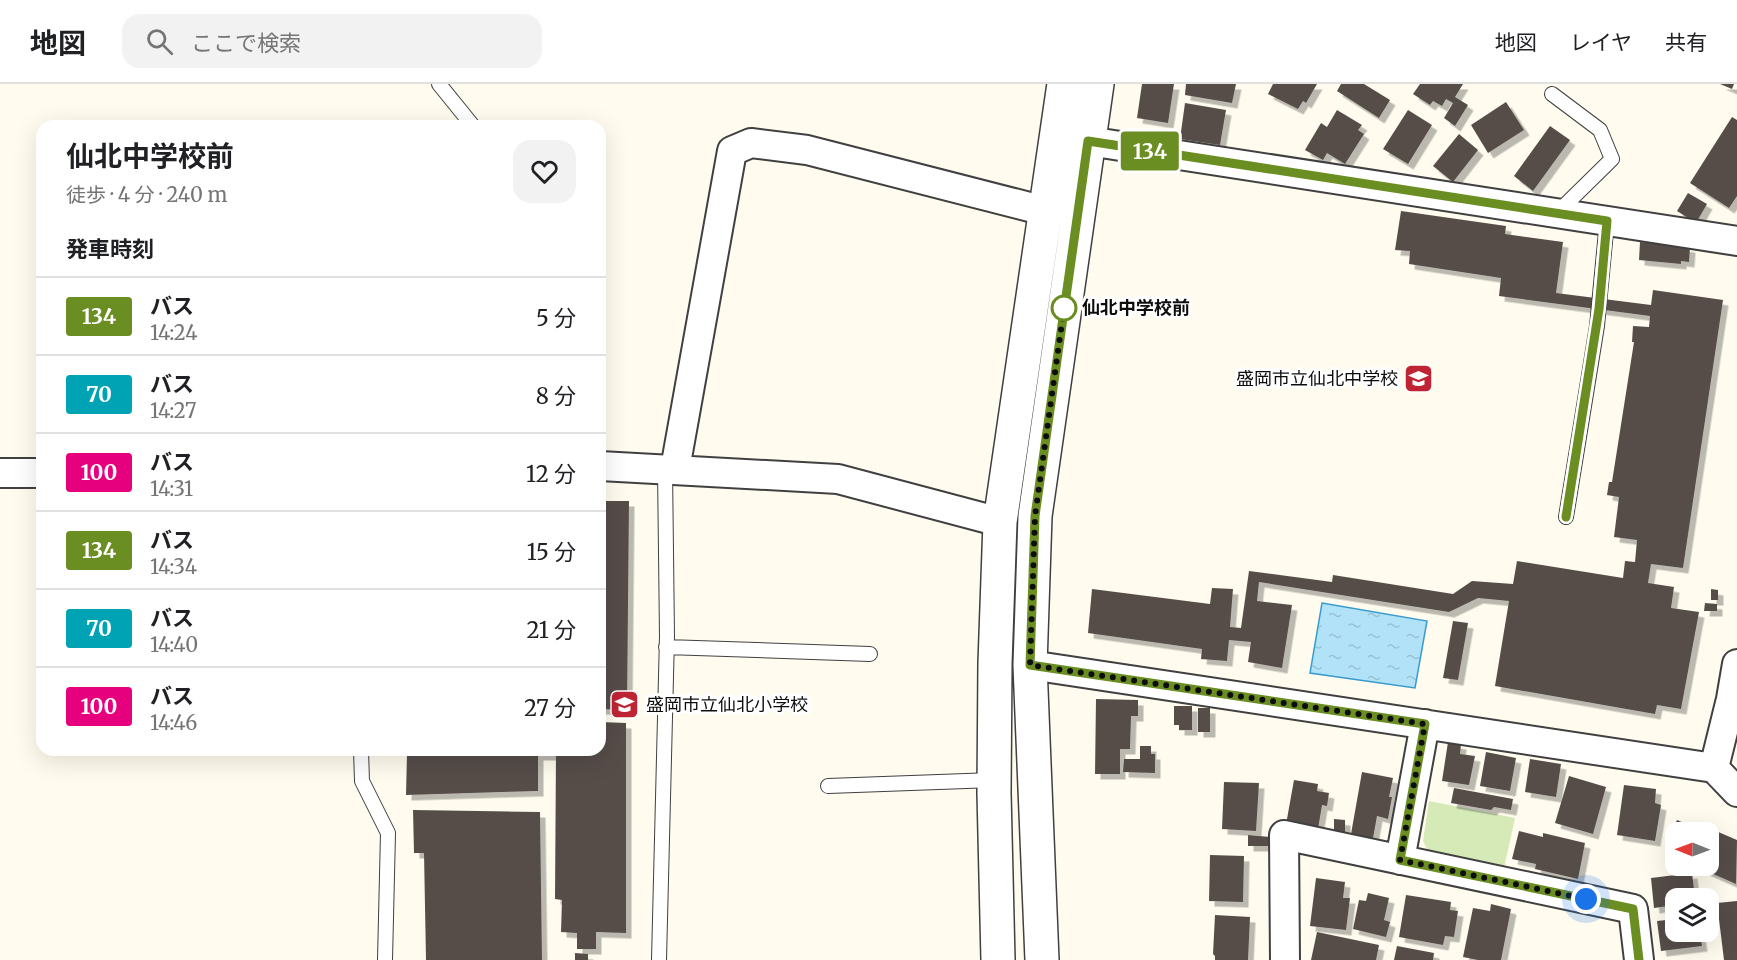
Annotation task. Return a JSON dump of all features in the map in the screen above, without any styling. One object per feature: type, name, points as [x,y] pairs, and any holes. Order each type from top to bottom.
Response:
[{"type":"street","points":[[998,960],[994,780],[1000,522],[1064,84]]},
{"type":"street","points":[[1042,960],[1030,665],[1035,516],[1097,84]]},
{"type":"street","points":[[1088,141],[1737,241]]},
{"type":"street","points":[[670,469],[732,151],[752,143],[807,150],[1045,211]]},
{"type":"street","points":[[606,466],[838,479],[1000,522]]},
{"type":"street","points":[[0,473],[36,473]]},
{"type":"street","points":[[1714,768],[1734,700],[1737,664]]},
{"type":"street","points":[[1030,665],[1714,768],[1737,792]]},
{"type":"street","points":[[1400,860],[1425,724]]},
{"type":"street","points":[[1285,960],[1284,835],[1633,909],[1639,960]]},
{"type":"lane","points":[[439,84],[469,120]]},
{"type":"lane","points":[[1552,94],[1600,130],[1612,159],[1557,213]]},
{"type":"lane","points":[[1566,517],[1599,309],[1607,221]]},
{"type":"lane","points":[[659,960],[670,469]]},
{"type":"lane","points":[[666,647],[870,654]]},
{"type":"lane","points":[[361,756],[362,781],[388,833],[385,960]]},
{"type":"lane","points":[[828,786],[994,780]]},
{"type":"green space","points":[[1429,801],[1515,818],[1504,868],[1429,853],[1423,841]]},
{"type":"water","points":[[1322,603],[1427,621],[1415,688],[1310,673]]},
{"type":"building","points":[[1142,84],[1174,84],[1168,123],[1137,118]]},
{"type":"building","points":[[1186,84],[1236,84],[1232,103],[1185,95]]},
{"type":"building","points":[[1273,84],[1317,84],[1306,103],[1303,101],[1298,109],[1268,94]]},
{"type":"building","points":[[1341,84],[1364,84],[1390,100],[1379,118],[1337,91]]},
{"type":"building","points":[[1420,84],[1463,84],[1455,97],[1468,105],[1455,126],[1444,118],[1453,103],[1446,99],[1442,106],[1433,101],[1430,105],[1413,94]]},
{"type":"building","points":[[1720,84],[1734,84],[1732,89]]},
{"type":"building","points":[[1506,102],[1524,130],[1488,153],[1471,125]]},
{"type":"building","points":[[1185,103],[1226,110],[1220,145],[1180,139]]},
{"type":"building","points":[[1337,110],[1362,125],[1358,130],[1364,134],[1345,164],[1327,153],[1323,160],[1305,150],[1321,123],[1327,127]]},
{"type":"building","points":[[1408,110],[1432,125],[1408,164],[1383,149]]},
{"type":"building","points":[[1732,117],[1737,120],[1737,196],[1729,208],[1690,183]]},
{"type":"building","points":[[1550,126],[1570,140],[1533,191],[1514,176]]},
{"type":"building","points":[[1459,134],[1478,150],[1453,182],[1433,166]]},
{"type":"building","points":[[1688,193],[1707,204],[1696,223],[1677,211]]},
{"type":"building","points":[[1401,211],[1506,226],[1505,234],[1563,242],[1556,293],[1651,305],[1653,290],[1723,300],[1683,568],[1651,564],[1648,583],[1674,587],[1671,608],[1699,612],[1681,709],[1657,705],[1655,714],[1495,686],[1509,601],[1478,598],[1449,612],[1259,582],[1257,601],[1292,605],[1282,668],[1248,662],[1251,642],[1229,640],[1227,661],[1201,659],[1202,649],[1088,633],[1092,589],[1210,604],[1212,588],[1233,589],[1230,627],[1241,628],[1249,571],[1332,582],[1333,575],[1453,594],[1472,581],[1513,584],[1517,561],[1623,578],[1625,561],[1635,562],[1637,540],[1614,537],[1619,497],[1607,495],[1609,482],[1612,482],[1634,342],[1632,342],[1633,326],[1649,327],[1650,316],[1499,296],[1501,278],[1409,264],[1410,251],[1395,250]]},
{"type":"building","points":[[1640,242],[1690,247],[1689,262],[1681,261],[1681,264],[1639,260]]},
{"type":"building","points":[[606,501],[629,501],[627,710],[606,709]]},
{"type":"building","points":[[1711,589],[1718,590],[1718,600],[1711,600]]},
{"type":"building","points":[[1705,603],[1717,604],[1717,611],[1704,611]]},
{"type":"building","points":[[1453,621],[1468,623],[1458,680],[1443,678]]},
{"type":"building","points":[[1096,699],[1138,700],[1138,716],[1131,716],[1130,749],[1120,749],[1120,774],[1095,774]]},
{"type":"building","points":[[1174,706],[1192,706],[1192,730],[1179,730],[1179,725],[1174,725]]},
{"type":"building","points":[[1198,708],[1210,708],[1210,732],[1198,732]]},
{"type":"building","points":[[606,722],[626,723],[626,933],[596,932],[596,949],[577,949],[577,933],[561,932],[562,900],[555,899],[556,756],[606,756]]},
{"type":"building","points":[[1448,742],[1461,744],[1460,754],[1475,756],[1469,785],[1442,781]]},
{"type":"building","points":[[1140,746],[1151,746],[1151,754],[1155,754],[1155,773],[1123,772],[1124,759],[1140,759]]},
{"type":"building","points":[[1486,752],[1516,758],[1510,791],[1480,786]]},
{"type":"building","points":[[407,756],[538,756],[538,791],[406,795]]},
{"type":"building","points":[[1530,759],[1561,764],[1556,797],[1525,792]]},
{"type":"building","points":[[1362,772],[1393,778],[1388,819],[1377,816],[1373,838],[1351,834]]},
{"type":"building","points":[[1569,776],[1606,787],[1593,834],[1555,823]]},
{"type":"building","points":[[1294,780],[1318,784],[1317,791],[1329,793],[1327,806],[1322,805],[1317,835],[1285,830]]},
{"type":"building","points":[[1224,782],[1259,783],[1256,831],[1222,829]]},
{"type":"building","points":[[1624,785],[1656,789],[1655,803],[1661,805],[1655,841],[1617,835]]},
{"type":"building","points":[[1454,788],[1513,799],[1511,810],[1494,807],[1491,810],[1451,803]]},
{"type":"building","points":[[413,810],[540,812],[542,960],[426,960],[424,853],[414,853]]},
{"type":"building","points":[[1334,819],[1345,820],[1345,834],[1334,834]]},
{"type":"building","points":[[1519,831],[1543,837],[1543,833],[1585,843],[1578,879],[1535,869],[1536,864],[1512,859]]},
{"type":"building","points":[[1719,832],[1737,840],[1736,884],[1718,876]]},
{"type":"building","points":[[1248,835],[1270,837],[1269,846],[1248,846]]},
{"type":"building","points":[[1210,855],[1244,856],[1243,902],[1209,901]]},
{"type":"building","points":[[1692,876],[1694,888],[1665,888],[1665,906],[1654,908],[1651,878]]},
{"type":"building","points":[[1316,878],[1345,882],[1343,898],[1350,898],[1346,930],[1310,926]]},
{"type":"building","points":[[1368,893],[1389,898],[1384,920],[1390,922],[1386,937],[1353,929],[1359,900],[1366,901]]},
{"type":"building","points":[[1406,895],[1451,902],[1450,910],[1458,911],[1454,937],[1445,936],[1443,945],[1399,937]]},
{"type":"building","points":[[1737,901],[1737,960],[1724,960],[1719,903]]},
{"type":"building","points":[[1491,904],[1511,909],[1501,960],[1478,960],[1463,957],[1473,908],[1490,911]]},
{"type":"building","points":[[1215,915],[1250,917],[1248,960],[1215,960],[1213,954]]},
{"type":"building","points":[[1665,920],[1665,942],[1701,942],[1702,946],[1661,951],[1657,921]]},
{"type":"building","points":[[1317,932],[1379,945],[1376,960],[1311,960]]},
{"type":"building","points":[[1397,946],[1434,953],[1433,960],[1394,960]]},
{"type":"building","points":[[575,953],[588,954],[588,960],[575,960]]},
{"type":"bus line","name":"134","points":[[1566,517],[1599,309],[1607,221],[1088,141],[1035,516],[1030,665],[1425,724],[1400,860],[1633,909],[1639,960]]},
{"type":"place","name":"仙北中学校前","points":[[1064,308]]},
{"type":"place","name":"盛岡市立仙北中学校","points":[[1419,379]]},
{"type":"place","name":"盛岡市立仙北小学校","points":[[625,705]]},
{"type":"route","points":[[1064,308],[1035,516],[1030,665],[1425,724],[1400,860],[1586,899]]}]
